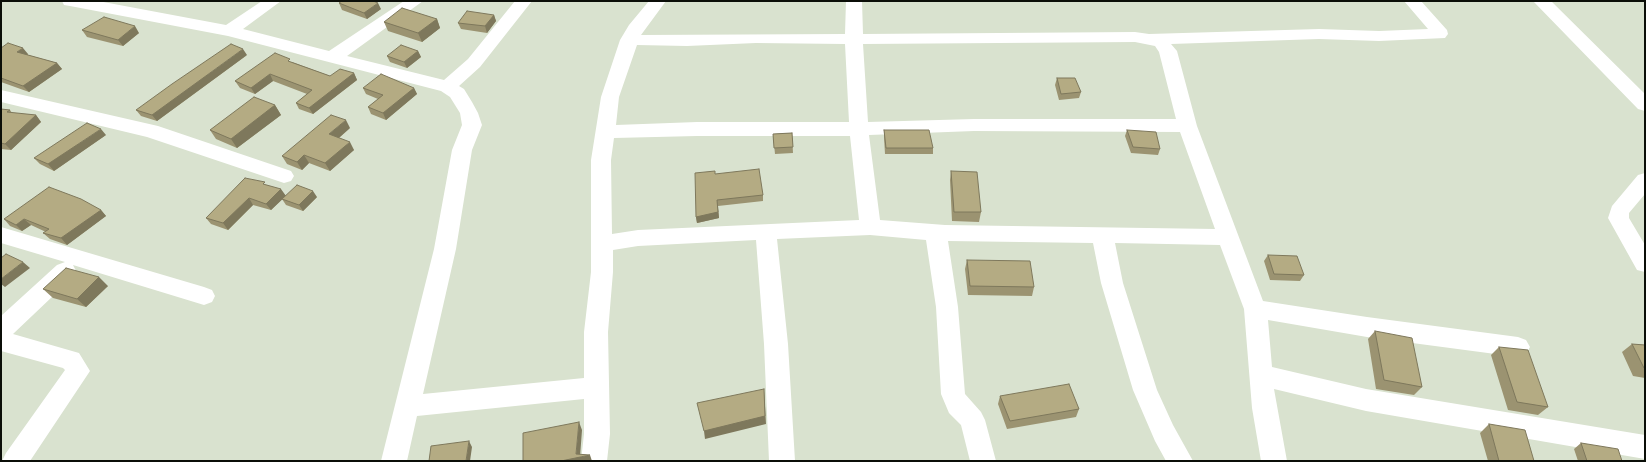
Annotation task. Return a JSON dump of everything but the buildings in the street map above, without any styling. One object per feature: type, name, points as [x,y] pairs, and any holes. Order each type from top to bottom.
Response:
[{"type":"street","points":[[70,1],[229,31],[447,87],[457,93],[469,113],[472,125],[462,150],[445,249],[394,461]]},
{"type":"street","points":[[125,12],[142,1]]},
{"type":"street","points":[[229,31],[273,1]]},
{"type":"street","points":[[331,58],[415,1]]},
{"type":"street","points":[[447,87],[474,64],[524,1]]},
{"type":"street","points":[[594,461],[597,434],[596,332],[602,272],[601,160],[610,97],[620,61],[629,40],[647,13],[658,1]]},
{"type":"street","points":[[854,1],[859,129],[870,227]]},
{"type":"street","points":[[629,40],[1125,37],[1151,39],[1319,34],[1379,36],[1439,34],[1438,30],[1412,1]]},
{"type":"street","points":[[1541,1],[1645,105]]},
{"type":"street","points":[[1151,39],[1161,42],[1168,51],[1187,126],[1255,309],[1264,408],[1274,461]]},
{"type":"street","points":[[1,96],[151,131],[284,176]]},
{"type":"street","points":[[605,132],[697,129],[859,129],[983,125],[1187,126]]},
{"type":"street","points":[[1645,180],[1619,211],[1618,218],[1645,264]]},
{"type":"street","points":[[601,244],[638,238],[870,227],[936,232],[1227,237]]},
{"type":"street","points":[[766,232],[776,344],[782,461]]},
{"type":"street","points":[[936,232],[947,306],[953,394],[958,405],[972,420],[983,461]]},
{"type":"street","points":[[1102,234],[1112,283],[1145,390],[1164,433],[1180,461]]},
{"type":"street","points":[[1,235],[204,296]]},
{"type":"street","points":[[1,331],[78,258]]},
{"type":"street","points":[[1255,309],[1367,328],[1518,348]]},
{"type":"street","points":[[1,341],[71,360],[78,371],[15,461]]},
{"type":"street","points":[[1261,375],[1366,400],[1645,447]]},
{"type":"street","points":[[407,406],[597,387]]}]
